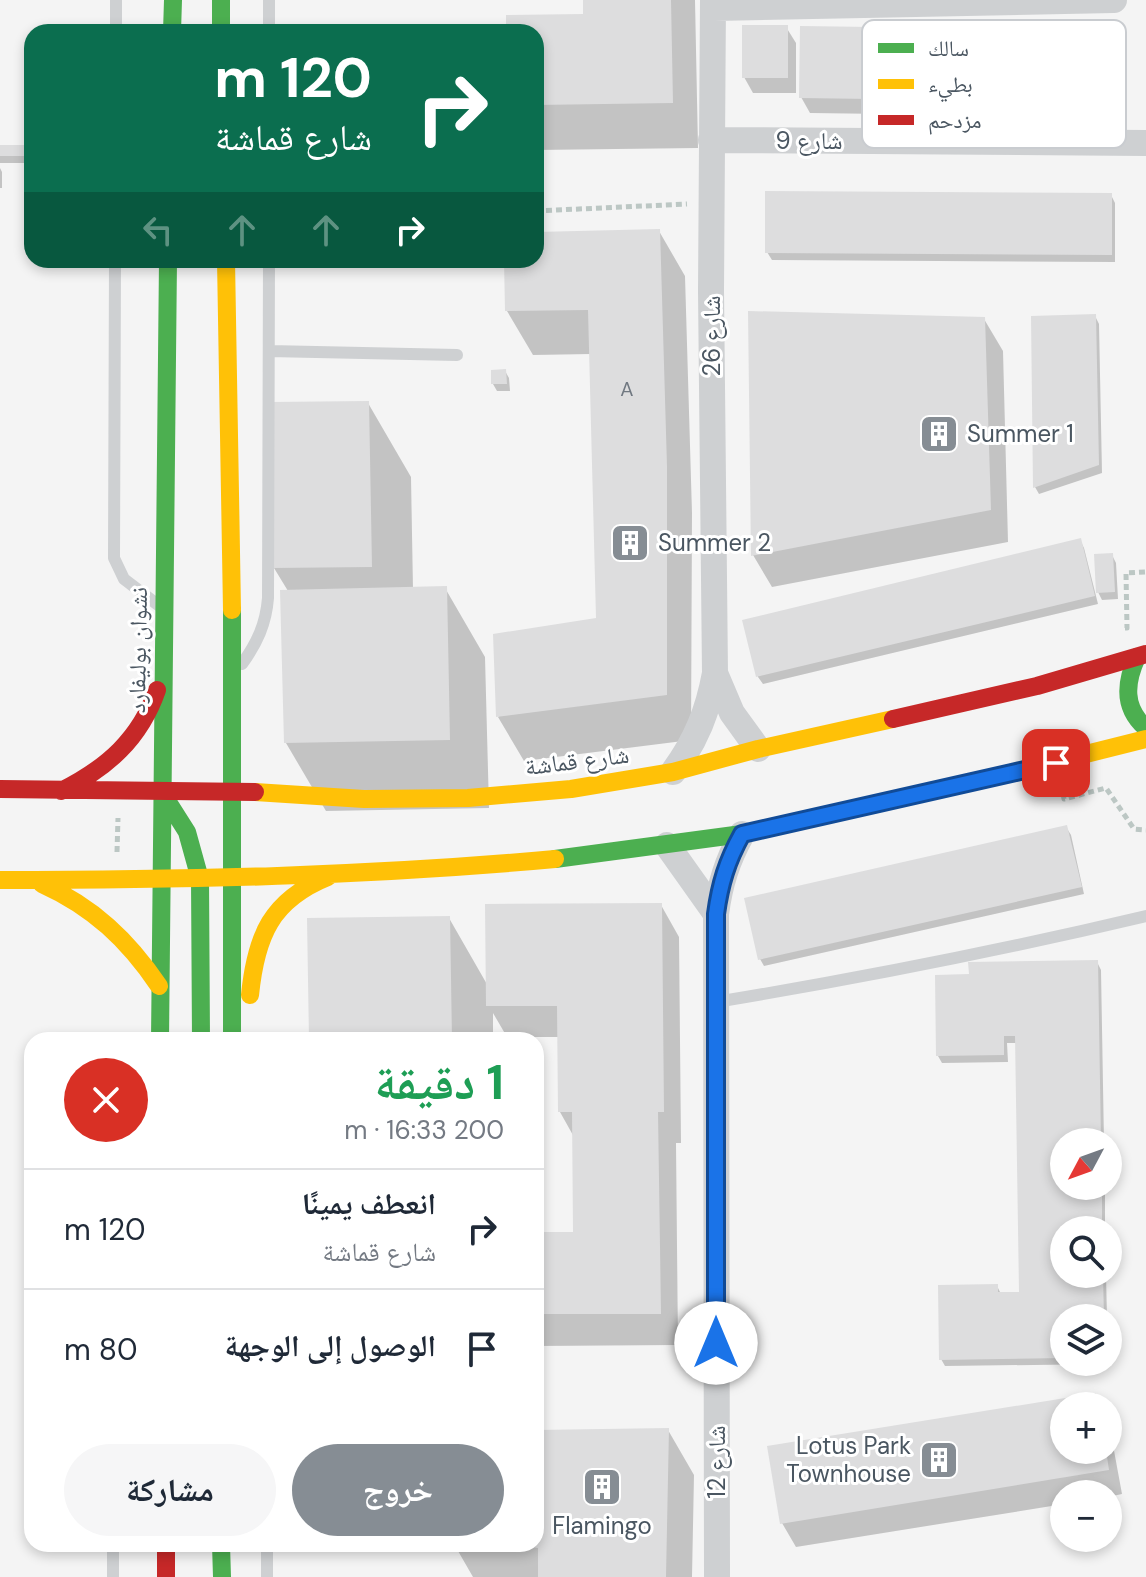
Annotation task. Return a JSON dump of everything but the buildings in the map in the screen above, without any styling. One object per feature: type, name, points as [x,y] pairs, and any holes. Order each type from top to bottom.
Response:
[{"type":"street","points":[[172,24],[173,0]]},
{"type":"street","points":[[221,0],[221,24]]},
{"type":"street","points":[[714,4],[1114,0]]},
{"type":"street","name":"شارع 26","points":[[673,772],[689,751],[701,726],[715,673],[711,140],[714,4]]},
{"type":"street","name":"شارع 9","points":[[711,140],[862,141]]},
{"type":"street","name":"شارع 9","points":[[1126,143],[1146,143]]},
{"type":"street","name":"نشوان بوليفارد","points":[[160,1032],[168,268]]},
{"type":"street","points":[[226,268],[233,676],[232,1032]]},
{"type":"street","points":[[1142,655],[1128,673],[1126,692],[1131,710],[1146,728]]},
{"type":"street","name":"شارع قماشة","points":[[0,789],[232,792],[364,799],[468,798],[571,789],[673,772],[758,749],[1037,686],[1142,655]]},
{"type":"street","points":[[60,791],[92,776],[120,754],[139,730],[153,703],[162,673]]},
{"type":"street","name":"شارع 26","points":[[715,673],[732,713],[758,749]]},
{"type":"street","points":[[0,880],[200,879],[505,865],[742,834],[1056,763],[1146,739]]},
{"type":"street","points":[[161,791],[177,810],[197,854],[200,879],[201,1032]]},
{"type":"street","name":"شارع 12","points":[[717,1577],[716,914],[728,859],[742,834]]},
{"type":"street","points":[[667,845],[716,914]]},
{"type":"street","points":[[246,1032],[254,953],[263,931],[291,896],[313,882],[337,874]]},
{"type":"street","points":[[37,882],[66,894],[117,929],[140,956],[159,986]]},
{"type":"street","points":[[166,1552],[166,1577]]},
{"type":"street","points":[[221,1552],[222,1577]]},
{"type":"lane","points":[[116,0],[116,24]]},
{"type":"lane","points":[[269,0],[269,24]]},
{"type":"lane","points":[[115,268],[114,558],[124,579],[163,608]]},
{"type":"lane","points":[[233,676],[252,651],[266,616],[269,268]]},
{"type":"lane","points":[[269,351],[457,355]]},
{"type":"lane","points":[[716,1002],[863,978],[1008,949],[1146,916]]},
{"type":"lane","points":[[113,1552],[113,1577]]},
{"type":"lane","points":[[267,1552],[267,1577]]},
{"type":"path","points":[[544,211],[712,203]]},
{"type":"traffic: fast","points":[[172,24],[173,0]]},
{"type":"traffic: fast","points":[[221,0],[221,24]]},
{"type":"traffic: fast","points":[[160,1032],[168,268]]},
{"type":"traffic: fast","points":[[232,610],[232,1032]]},
{"type":"traffic: fast","points":[[1137,657],[1130,676],[1128,695],[1133,712],[1146,728]]},
{"type":"traffic: fast","points":[[555,859],[742,834],[994,777]]},
{"type":"traffic: fast","points":[[161,791],[187,832],[200,879],[201,1032]]},
{"type":"traffic: fast","points":[[221,1552],[222,1577]]},
{"type":"traffic: slow","points":[[226,268],[232,610]]},
{"type":"traffic: slow","points":[[255,792],[364,799],[468,798],[571,789],[673,772],[758,749],[893,719]]},
{"type":"traffic: slow","points":[[994,777],[1146,739]]},
{"type":"traffic: slow","points":[[0,880],[278,876],[555,859]]},
{"type":"traffic: slow","points":[[250,995],[257,955],[270,922],[293,897],[328,877]]},
{"type":"traffic: slow","points":[[42,884],[77,903],[108,926],[135,954],[159,986]]},
{"type":"traffic: jam","points":[[893,719],[1037,686],[1146,654]]},
{"type":"traffic: jam","points":[[61,791],[93,772],[120,750],[141,723],[157,690]]},
{"type":"traffic: jam","points":[[0,789],[255,792]]},
{"type":"traffic: jam","points":[[166,1552],[166,1577]]},
{"type":"place","name":"Summer 1","points":[[939,434]]},
{"type":"place","name":"Summer 2","points":[[630,543]]},
{"type":"place","name":"Lotus Park Townhouse","points":[[939,1460]]},
{"type":"place","name":"Flamingo","points":[[602,1487]]},
{"type":"route","points":[[716,1343],[716,914],[728,859],[742,834],[1056,763]]}]
